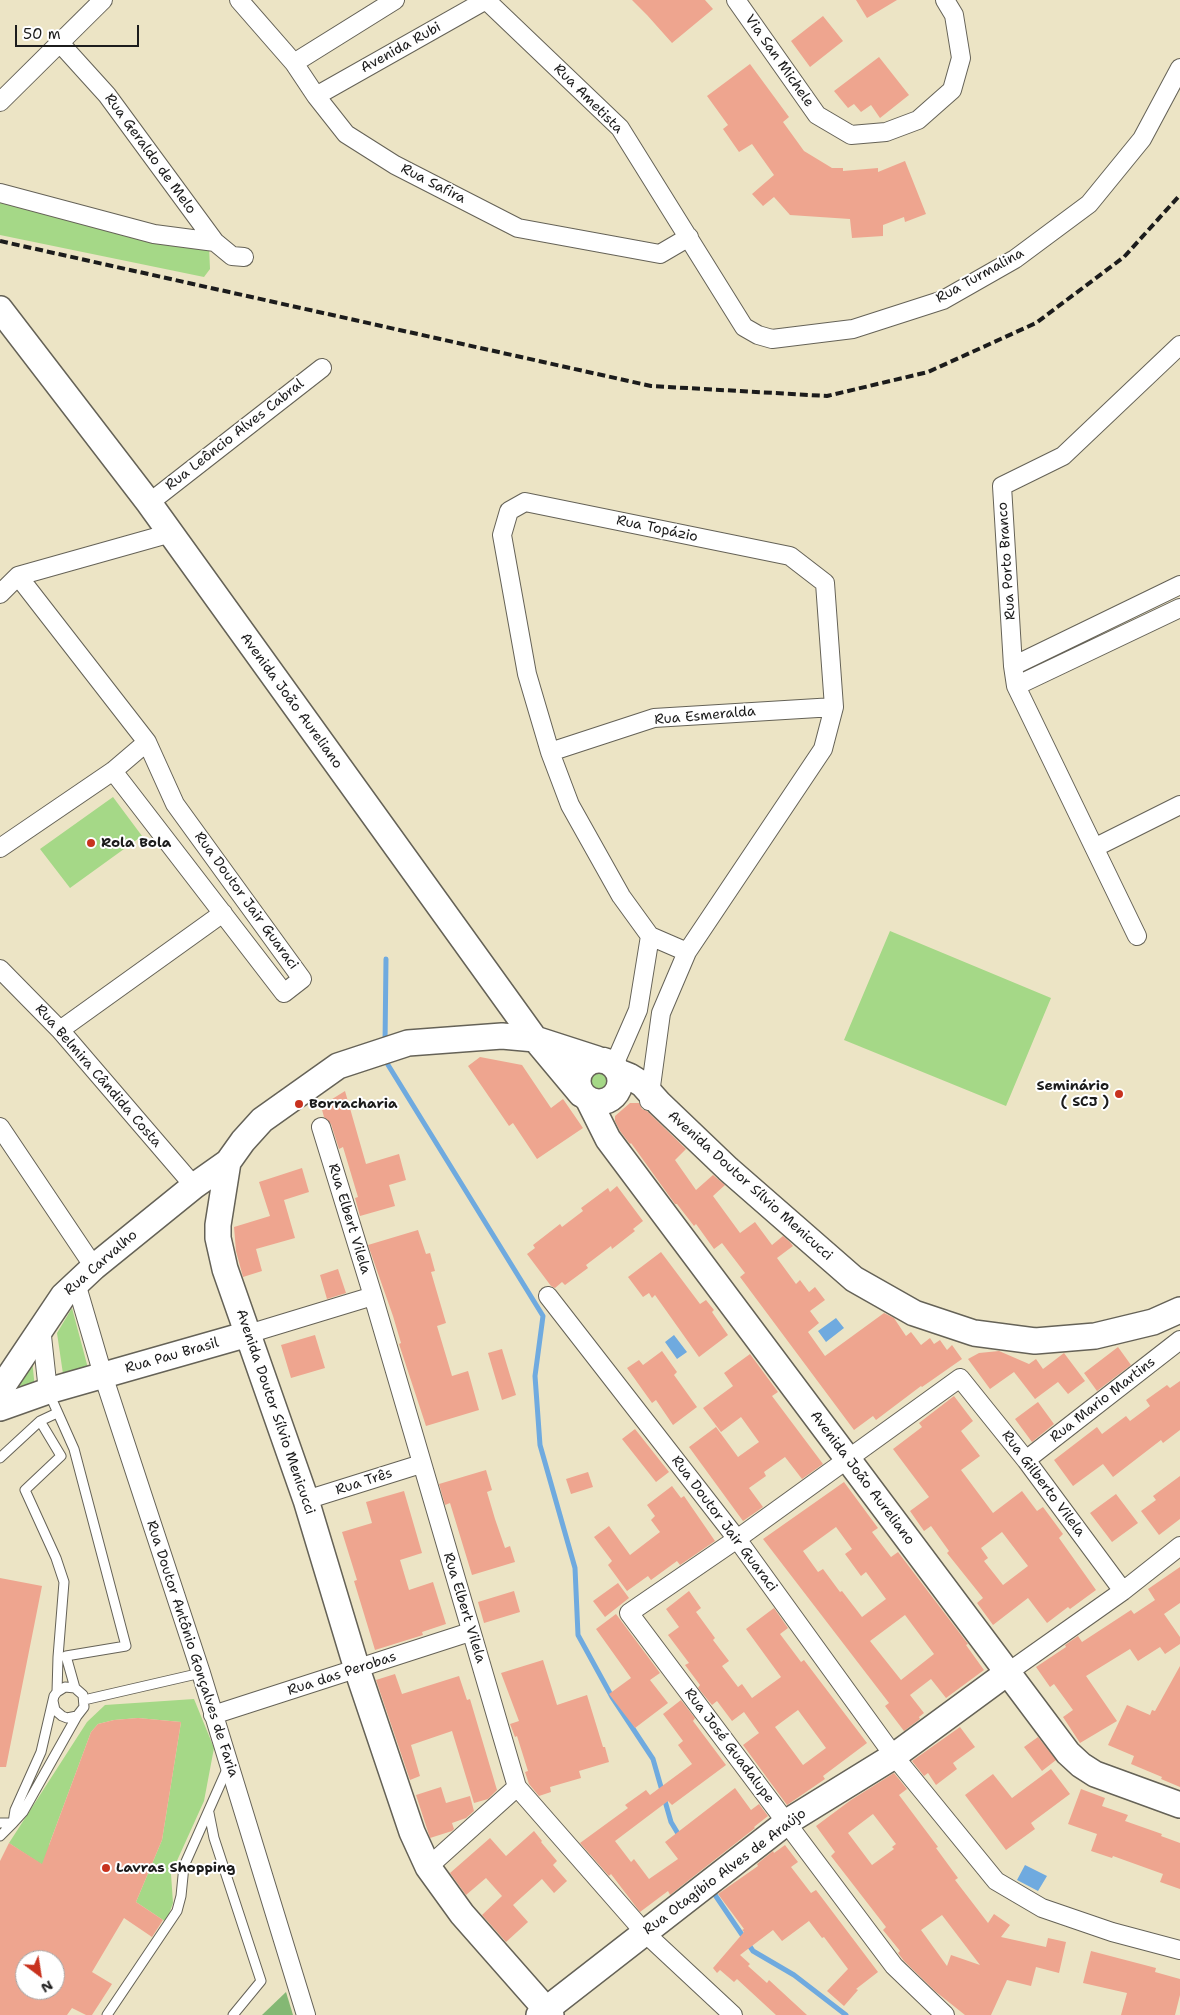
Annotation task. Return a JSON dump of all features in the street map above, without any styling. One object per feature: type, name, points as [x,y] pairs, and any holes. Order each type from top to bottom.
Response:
[{"type":"main road","name":"Avenida João Aureliano","points":[[0,309],[171,533],[535,1039],[603,1083],[608,1139],[1068,1753],[1094,1774],[1180,1806]]},
{"type":"main road","name":"Avenida Doutor Sílvio Menicucci","points":[[545,2013],[462,1914],[428,1867],[412,1832],[357,1669],[306,1500],[225,1269],[218,1238],[218,1225],[228,1162],[243,1141],[262,1120],[338,1066],[408,1043],[502,1036],[535,1039],[603,1083],[636,1079],[652,1099],[728,1169],[854,1279],[914,1313],[974,1333],[1035,1341],[1095,1336],[1153,1322],[1180,1310]]},
{"type":"main road","name":"Rua Carvalho","points":[[3,1394],[41,1327],[63,1296],[85,1275],[194,1186],[228,1162]]},
{"type":"main road","name":"Rua Pau Brasil","points":[[3,1394],[52,1402],[103,1375],[248,1334]]},
{"type":"main road","name":"Rua Otagíbio Alves de Araújo","points":[[545,2013],[787,1822],[894,1756],[1007,1673]]},
{"type":"street","points":[[0,102],[103,0]]},
{"type":"street","name":"Rua Safira","points":[[239,0],[294,63],[316,96],[346,134],[395,165],[518,228],[660,254],[689,237]]},
{"type":"street","points":[[294,63],[395,0]]},
{"type":"street","name":"Avenida Rubi","points":[[316,96],[486,0]]},
{"type":"street","name":"Rua Ametista","points":[[486,0],[620,128],[689,237]]},
{"type":"street","name":"Via San Michele","points":[[736,0],[817,115],[851,135],[886,132],[918,120],[952,90],[961,58],[954,14],[945,0]]},
{"type":"street","name":"Rua Geraldo de Melo","points":[[59,42],[107,95],[214,242],[232,256],[244,257]]},
{"type":"street","name":"Rua Turmalina","points":[[689,237],[744,327],[758,335],[772,339],[854,330],[942,300],[1015,259],[1089,204],[1142,139],[1180,68]]},
{"type":"street","points":[[0,193],[154,234],[214,242]]},
{"type":"street","name":"Rua Porto Branco","points":[[1137,936],[1096,847],[1016,686],[1002,486],[1063,456],[1180,345]]},
{"type":"street","name":"Rua Leôncio Alves Cabral","points":[[149,503],[322,368]]},
{"type":"street","name":"Rua Topázio","points":[[650,936],[621,896],[570,805],[550,752],[527,674],[502,535],[509,511],[525,502],[790,556],[824,583],[834,707],[823,749],[687,952],[661,1012],[652,1099]]},
{"type":"street","points":[[0,594],[18,576],[171,533]]},
{"type":"street","name":"Rua Doutor Jair Guaraci","points":[[18,576],[147,742],[175,804],[302,979],[284,992],[113,771]]},
{"type":"street","points":[[1014,666],[1180,584]]},
{"type":"street","points":[[1134,607],[1144,626]]},
{"type":"street","points":[[1016,686],[1180,608]]},
{"type":"street","points":[[1076,635],[1084,654]]},
{"type":"street","name":"Rua Esmeralda","points":[[550,752],[654,718],[834,707]]},
{"type":"street","points":[[0,848],[113,771],[147,742]]},
{"type":"street","points":[[1096,847],[1180,805]]},
{"type":"street","points":[[60,1030],[223,913]]},
{"type":"street","points":[[603,1083],[638,1010],[650,936],[687,952]]},
{"type":"street","name":"Rua Belmira Cândida Costa","points":[[0,969],[60,1030],[194,1186]]},
{"type":"street","points":[[638,1010],[661,1012]]},
{"type":"street","name":"Rua Doutor Antônio Gonçalves de Faria","points":[[0,1127],[85,1275],[103,1375],[202,1673],[213,1715],[306,2015]]},
{"type":"street","name":"Rua Elbert Vilela","points":[[321,1127],[373,1296],[517,1787],[645,1933],[733,2015]]},
{"type":"street","name":"Rua Pau Brasil","points":[[248,1334],[373,1296]]},
{"type":"street","name":"Rua Doutor Jair Guaraci","points":[[548,1296],[737,1539],[894,1756],[996,1881],[1042,1908],[1112,1932],[1180,1950]]},
{"type":"street","points":[[41,1327],[52,1402]]},
{"type":"street","name":"Rua Mario Martins","points":[[1026,1460],[1180,1340]]},
{"type":"street","name":"Rua Gilberto Vilela","points":[[847,1459],[960,1378],[1026,1460],[1124,1591]]},
{"type":"street","points":[[737,1539],[847,1459]]},
{"type":"street","name":"Rua Três","points":[[306,1500],[421,1464]]},
{"type":"street","name":"Rua José Guadalupe","points":[[737,1539],[629,1613],[894,1966],[945,2015]]},
{"type":"street","points":[[1007,1673],[1124,1591],[1180,1546]]},
{"type":"street","name":"Rua das Perobas","points":[[213,1715],[470,1632]]},
{"type":"street","points":[[428,1867],[517,1787]]},
{"type":"lane","points":[[0,1458],[40,1421],[52,1402]]},
{"type":"lane","points":[[52,1402],[74,1449],[126,1646],[66,1656],[75,1688]]},
{"type":"lane","points":[[40,1421],[61,1456],[25,1490],[56,1558],[64,1582],[55,1710],[67,1718],[77,1716]]},
{"type":"lane","points":[[84,1700],[202,1673]]},
{"type":"lane","points":[[0,1836],[13,1823],[23,1812],[77,1716],[84,1707],[84,1700],[80,1690],[65,1687],[55,1696],[41,1752],[15,1810],[13,1823]]},
{"type":"lane","points":[[107,2015],[177,1911],[181,1896],[184,1866],[229,1764]]},
{"type":"lane","points":[[208,1813],[214,1838],[261,1981],[233,2015]]},
{"type":"lane","points":[[0,1823],[13,1823]]},
{"type":"green space","points":[[0,197],[147,242],[209,246],[210,269],[204,277],[0,235]]},
{"type":"green space","name":"Rola Bola","points":[[113,797],[142,836],[70,888],[40,849]]},
{"type":"green space","points":[[890,931],[1051,998],[1006,1106],[844,1040]]},
{"type":"green space","points":[[599,1067],[608,1071],[612,1080],[608,1089],[599,1093],[590,1089],[586,1080],[590,1071]]},
{"type":"green space","points":[[72,1308],[89,1372],[63,1374],[57,1333]]},
{"type":"green space","points":[[32,1359],[35,1389],[18,1394],[15,1378]]},
{"type":"green space","points":[[194,1699],[214,1748],[204,1801],[171,1874],[173,1903],[166,1922],[136,1902],[162,1840],[181,1722],[138,1718],[114,1720],[98,1724],[91,1732],[49,1845],[57,1875],[9,1843],[87,1722],[105,1705]]},
{"type":"green space","points":[[286,1992],[293,2015],[262,2015]]},
{"type":"water","points":[[836,1318],[844,1328],[826,1342],[818,1331]]},
{"type":"water","points":[[674,1335],[687,1352],[677,1359],[665,1342]]},
{"type":"water","points":[[1025,1865],[1047,1876],[1038,1891],[1017,1880]]},
{"type":"building","points":[[632,0],[705,0],[713,9],[672,43]]},
{"type":"building","points":[[856,0],[897,0],[867,18]]},
{"type":"building","points":[[823,16],[843,41],[810,67],[791,41]]},
{"type":"building","points":[[879,57],[909,95],[880,118],[871,105],[861,112],[854,104],[848,108],[834,91]]},
{"type":"building","points":[[750,64],[789,117],[783,122],[804,151],[832,168],[843,168],[843,171],[878,168],[878,172],[905,161],[926,214],[905,222],[904,217],[883,225],[883,236],[852,238],[850,219],[790,215],[774,197],[763,206],[752,194],[774,175],[752,144],[739,152],[723,129],[728,125],[707,96]]},
{"type":"building","points":[[480,1057],[522,1065],[551,1108],[563,1099],[583,1128],[537,1159],[513,1123],[509,1126],[468,1066]]},
{"type":"building","points":[[345,1091],[366,1164],[399,1154],[406,1180],[389,1185],[395,1206],[360,1216],[355,1198],[358,1197],[343,1147],[339,1149],[331,1124],[324,1117],[321,1106]]},
{"type":"building","points":[[630,1103],[639,1103],[642,1109],[647,1111],[686,1149],[675,1160],[696,1190],[713,1175],[725,1185],[713,1196],[740,1233],[755,1222],[772,1245],[783,1236],[790,1242],[793,1246],[777,1258],[796,1284],[800,1280],[809,1292],[815,1287],[825,1300],[810,1311],[819,1323],[808,1332],[825,1356],[884,1313],[894,1318],[906,1336],[911,1332],[921,1345],[930,1338],[934,1344],[940,1340],[947,1350],[952,1345],[962,1359],[921,1386],[876,1420],[873,1416],[854,1430],[740,1277],[745,1273],[722,1243],[714,1249],[696,1224],[694,1226],[677,1204],[675,1204],[631,1143],[620,1131],[615,1121],[615,1116]]},
{"type":"building","points":[[302,1168],[309,1192],[284,1200],[295,1238],[256,1249],[262,1271],[243,1277],[236,1251],[234,1227],[270,1216],[259,1182]]},
{"type":"building","points":[[617,1186],[643,1221],[633,1229],[635,1231],[612,1249],[611,1246],[586,1265],[588,1268],[565,1285],[562,1282],[555,1288],[551,1286],[527,1254],[535,1248],[533,1245],[560,1224],[562,1227],[583,1211],[581,1208],[608,1188],[610,1192]]},
{"type":"building","points":[[418,1230],[426,1254],[430,1253],[435,1271],[431,1272],[446,1323],[437,1326],[452,1376],[468,1371],[479,1410],[426,1426],[399,1344],[401,1343],[393,1316],[368,1245]]},
{"type":"building","points":[[661,1252],[700,1304],[706,1300],[728,1335],[699,1357],[655,1295],[652,1298],[649,1293],[643,1297],[628,1277]]},
{"type":"building","points":[[338,1269],[346,1293],[327,1299],[320,1275]]},
{"type":"building","points":[[315,1335],[325,1368],[291,1378],[281,1345]]},
{"type":"building","points":[[1118,1347],[1131,1365],[1097,1391],[1084,1373]]},
{"type":"building","points":[[502,1349],[516,1395],[502,1400],[488,1353]]},
{"type":"building","points":[[662,1351],[677,1372],[674,1375],[697,1407],[673,1425],[656,1400],[652,1403],[627,1368],[639,1360],[643,1365]]},
{"type":"building","points":[[999,1351],[1029,1364],[1036,1359],[1043,1369],[1064,1353],[1085,1381],[1068,1394],[1058,1382],[1035,1399],[1014,1372],[990,1389],[968,1359],[979,1353]]},
{"type":"building","points":[[750,1354],[778,1392],[772,1396],[823,1464],[802,1479],[785,1457],[764,1472],[766,1476],[749,1488],[763,1507],[743,1521],[689,1447],[716,1427],[738,1457],[759,1442],[741,1417],[721,1432],[703,1408],[733,1386],[724,1373]]},
{"type":"building","points":[[1180,1381],[1180,1430],[1163,1443],[1161,1440],[1113,1477],[1103,1464],[1073,1486],[1054,1460],[1097,1427],[1102,1434],[1126,1416],[1130,1421],[1150,1406],[1146,1400],[1167,1385],[1170,1388]]},
{"type":"building","points":[[954,1396],[973,1421],[961,1431],[980,1456],[961,1470],[993,1513],[1022,1491],[1037,1511],[1043,1507],[1063,1534],[1059,1538],[1096,1590],[1070,1609],[1068,1607],[1047,1623],[1028,1598],[993,1625],[977,1603],[983,1598],[947,1553],[949,1551],[931,1526],[924,1531],[910,1511],[929,1497],[893,1449],[922,1427],[919,1423]],"holes":[[[1002,1532],[1028,1566],[1003,1585],[984,1561],[988,1558],[981,1548]]]},
{"type":"building","points":[[1038,1402],[1054,1424],[1032,1442],[1015,1419]]},
{"type":"building","points":[[635,1429],[669,1472],[656,1482],[622,1439]]},
{"type":"building","points":[[486,1470],[492,1490],[487,1492],[495,1519],[505,1548],[510,1546],[515,1562],[472,1575],[450,1503],[445,1505],[439,1484]]},
{"type":"building","points":[[588,1472],[593,1487],[571,1494],[566,1479]]},
{"type":"building","points":[[1180,1476],[1180,1519],[1159,1535],[1141,1511],[1156,1500],[1153,1496]]},
{"type":"building","points":[[844,1482],[878,1528],[872,1532],[891,1557],[898,1552],[968,1644],[966,1645],[984,1670],[946,1698],[931,1679],[910,1695],[924,1713],[919,1717],[920,1719],[904,1731],[885,1706],[889,1703],[763,1539]],"holes":[[[836,1527],[852,1549],[845,1554],[861,1576],[866,1572],[886,1599],[862,1617],[823,1569],[818,1572],[803,1551]],[[905,1615],[934,1654],[901,1680],[870,1641]]]},
{"type":"building","points":[[672,1486],[681,1498],[684,1496],[715,1541],[680,1565],[677,1561],[651,1580],[648,1576],[627,1591],[608,1565],[612,1561],[594,1537],[609,1526],[630,1555],[660,1532],[651,1520],[655,1516],[647,1505]]},
{"type":"building","points":[[404,1491],[422,1553],[400,1560],[409,1590],[433,1582],[446,1624],[422,1632],[423,1635],[375,1650],[354,1581],[357,1580],[342,1532],[372,1523],[366,1502]]},
{"type":"building","points":[[1116,1494],[1138,1523],[1112,1542],[1090,1513]]},
{"type":"building","points":[[1180,1567],[1180,1603],[1164,1614],[1180,1637],[1180,1644],[1165,1654],[1160,1647],[1138,1661],[1130,1649],[1086,1676],[1117,1721],[1080,1743],[1063,1717],[1073,1710],[1054,1684],[1050,1687],[1036,1667],[1066,1647],[1065,1645],[1078,1636],[1082,1642],[1131,1610],[1134,1614],[1155,1600],[1148,1589]]},
{"type":"building","points":[[0,1578],[42,1586],[6,1767],[0,1767]]},
{"type":"building","points":[[618,1583],[629,1598],[605,1617],[593,1601]]},
{"type":"building","points":[[514,1591],[520,1612],[484,1623],[478,1602]]},
{"type":"building","points":[[689,1591],[701,1608],[696,1612],[715,1638],[713,1640],[729,1661],[722,1666],[738,1687],[742,1684],[752,1698],[781,1677],[746,1629],[774,1608],[788,1628],[780,1634],[801,1662],[804,1660],[867,1743],[823,1776],[825,1779],[787,1805],[743,1745],[759,1733],[744,1712],[732,1721],[717,1701],[712,1705],[698,1688],[700,1685],[685,1665],[689,1663],[668,1635],[679,1627],[666,1609]],"holes":[[[798,1710],[826,1748],[803,1765],[775,1727]]]},
{"type":"building","points":[[616,1614],[660,1673],[650,1680],[668,1703],[635,1728],[609,1694],[631,1678],[596,1629]]},
{"type":"building","points":[[543,1660],[557,1705],[587,1695],[609,1762],[579,1771],[581,1778],[550,1787],[551,1792],[539,1796],[529,1784],[525,1772],[528,1771],[517,1736],[515,1737],[510,1724],[519,1721],[501,1673]]},
{"type":"building","points":[[1180,1666],[1180,1787],[1131,1764],[1134,1756],[1108,1745],[1127,1705],[1150,1715],[1152,1710],[1155,1711]]},
{"type":"building","points":[[395,1674],[402,1694],[459,1676],[467,1700],[470,1699],[497,1790],[488,1799],[474,1803],[452,1731],[411,1745],[420,1776],[410,1780],[376,1680]]},
{"type":"building","points":[[681,1700],[695,1718],[693,1721],[726,1765],[672,1805],[668,1801],[615,1841],[631,1862],[634,1859],[649,1879],[678,1859],[665,1842],[735,1788],[751,1810],[759,1804],[768,1816],[670,1895],[668,1891],[640,1912],[611,1874],[609,1876],[580,1843],[628,1808],[625,1805],[646,1790],[650,1795],[692,1764],[678,1745],[683,1741],[663,1714]]},
{"type":"building","name":"Lavras Shopping","points":[[138,1718],[181,1722],[162,1840],[136,1902],[163,1920],[152,1937],[124,1918],[92,1972],[112,1984],[92,2015],[86,2015],[72,2008],[67,2015],[0,2015],[0,1861],[9,1843],[42,1864],[91,1732],[98,1724],[114,1720]]},
{"type":"building","points":[[960,1727],[975,1747],[953,1763],[957,1769],[936,1785],[928,1773],[924,1776],[912,1761]]},
{"type":"building","points":[[1038,1737],[1056,1760],[1042,1771],[1024,1747]]},
{"type":"building","points":[[1051,1769],[1070,1794],[1031,1823],[1035,1829],[1006,1850],[965,1795],[993,1774],[1012,1798]]},
{"type":"building","points":[[894,1773],[907,1789],[899,1795],[938,1847],[936,1848],[958,1878],[955,1880],[988,1923],[994,1914],[1010,1925],[1001,1937],[1046,1947],[1048,1938],[1066,1942],[1059,1973],[1036,1967],[1031,1986],[1007,1980],[991,2015],[965,2015],[936,1992],[898,1953],[900,1951],[883,1930],[886,1927],[831,1856],[835,1852],[816,1826],[851,1800]],"holes":[[[873,1814],[896,1844],[892,1847],[894,1849],[872,1865],[848,1833]],[[942,1915],[980,1965],[951,1955],[947,1966],[921,1930]]]},
{"type":"building","points":[[441,1787],[446,1803],[470,1796],[474,1811],[466,1818],[452,1823],[454,1829],[452,1831],[430,1838],[416,1795]]},
{"type":"building","points":[[1081,1789],[1105,1798],[1102,1806],[1128,1815],[1125,1821],[1162,1834],[1161,1836],[1180,1843],[1180,1889],[1160,1882],[1163,1874],[1113,1856],[1112,1858],[1091,1851],[1097,1834],[1068,1824]]},
{"type":"building","points":[[534,1831],[557,1861],[553,1865],[567,1881],[554,1893],[542,1879],[513,1905],[528,1922],[506,1942],[482,1915],[502,1896],[486,1878],[466,1895],[450,1873],[490,1838],[506,1856]]},
{"type":"building","points":[[785,1845],[798,1862],[791,1867],[811,1893],[816,1890],[878,1972],[856,1989],[858,1990],[844,2006],[827,1991],[848,1969],[824,1937],[822,1938],[809,1921],[782,1941],[773,1930],[740,1955],[750,1964],[748,1966],[767,1983],[769,1980],[807,2015],[776,2015],[737,1979],[734,1982],[720,1970],[717,1973],[713,1968],[744,1932],[742,1930],[744,1929],[718,1894],[758,1866],[757,1864],[773,1851],[774,1853]]},
{"type":"building","points":[[1091,1951],[1156,1968],[1155,1972],[1180,1979],[1180,1995],[1175,2015],[1121,2015],[1127,1993],[1083,1983]]},
{"type":"waterway","points":[[385,1044],[386,959]]},
{"type":"waterway","points":[[385,1057],[385,1060],[543,1316],[535,1376],[540,1445],[575,1568],[578,1635],[612,1697],[653,1759],[671,1822],[680,1837]]},
{"type":"waterway","points":[[711,1889],[753,1951],[794,1975],[846,2015]]},
{"type":"railway","points":[[0,241],[651,386],[827,396],[928,372],[1036,323],[1124,257],[1180,195]]},
{"type":"place","name":"Rola Bola","points":[[91,843]]},
{"type":"place","name":"Seminário ( SCJ )","points":[[1119,1094]]},
{"type":"place","name":"Borracharia","points":[[299,1104]]},
{"type":"place","name":"Lavras Shopping","points":[[106,1868]]}]
